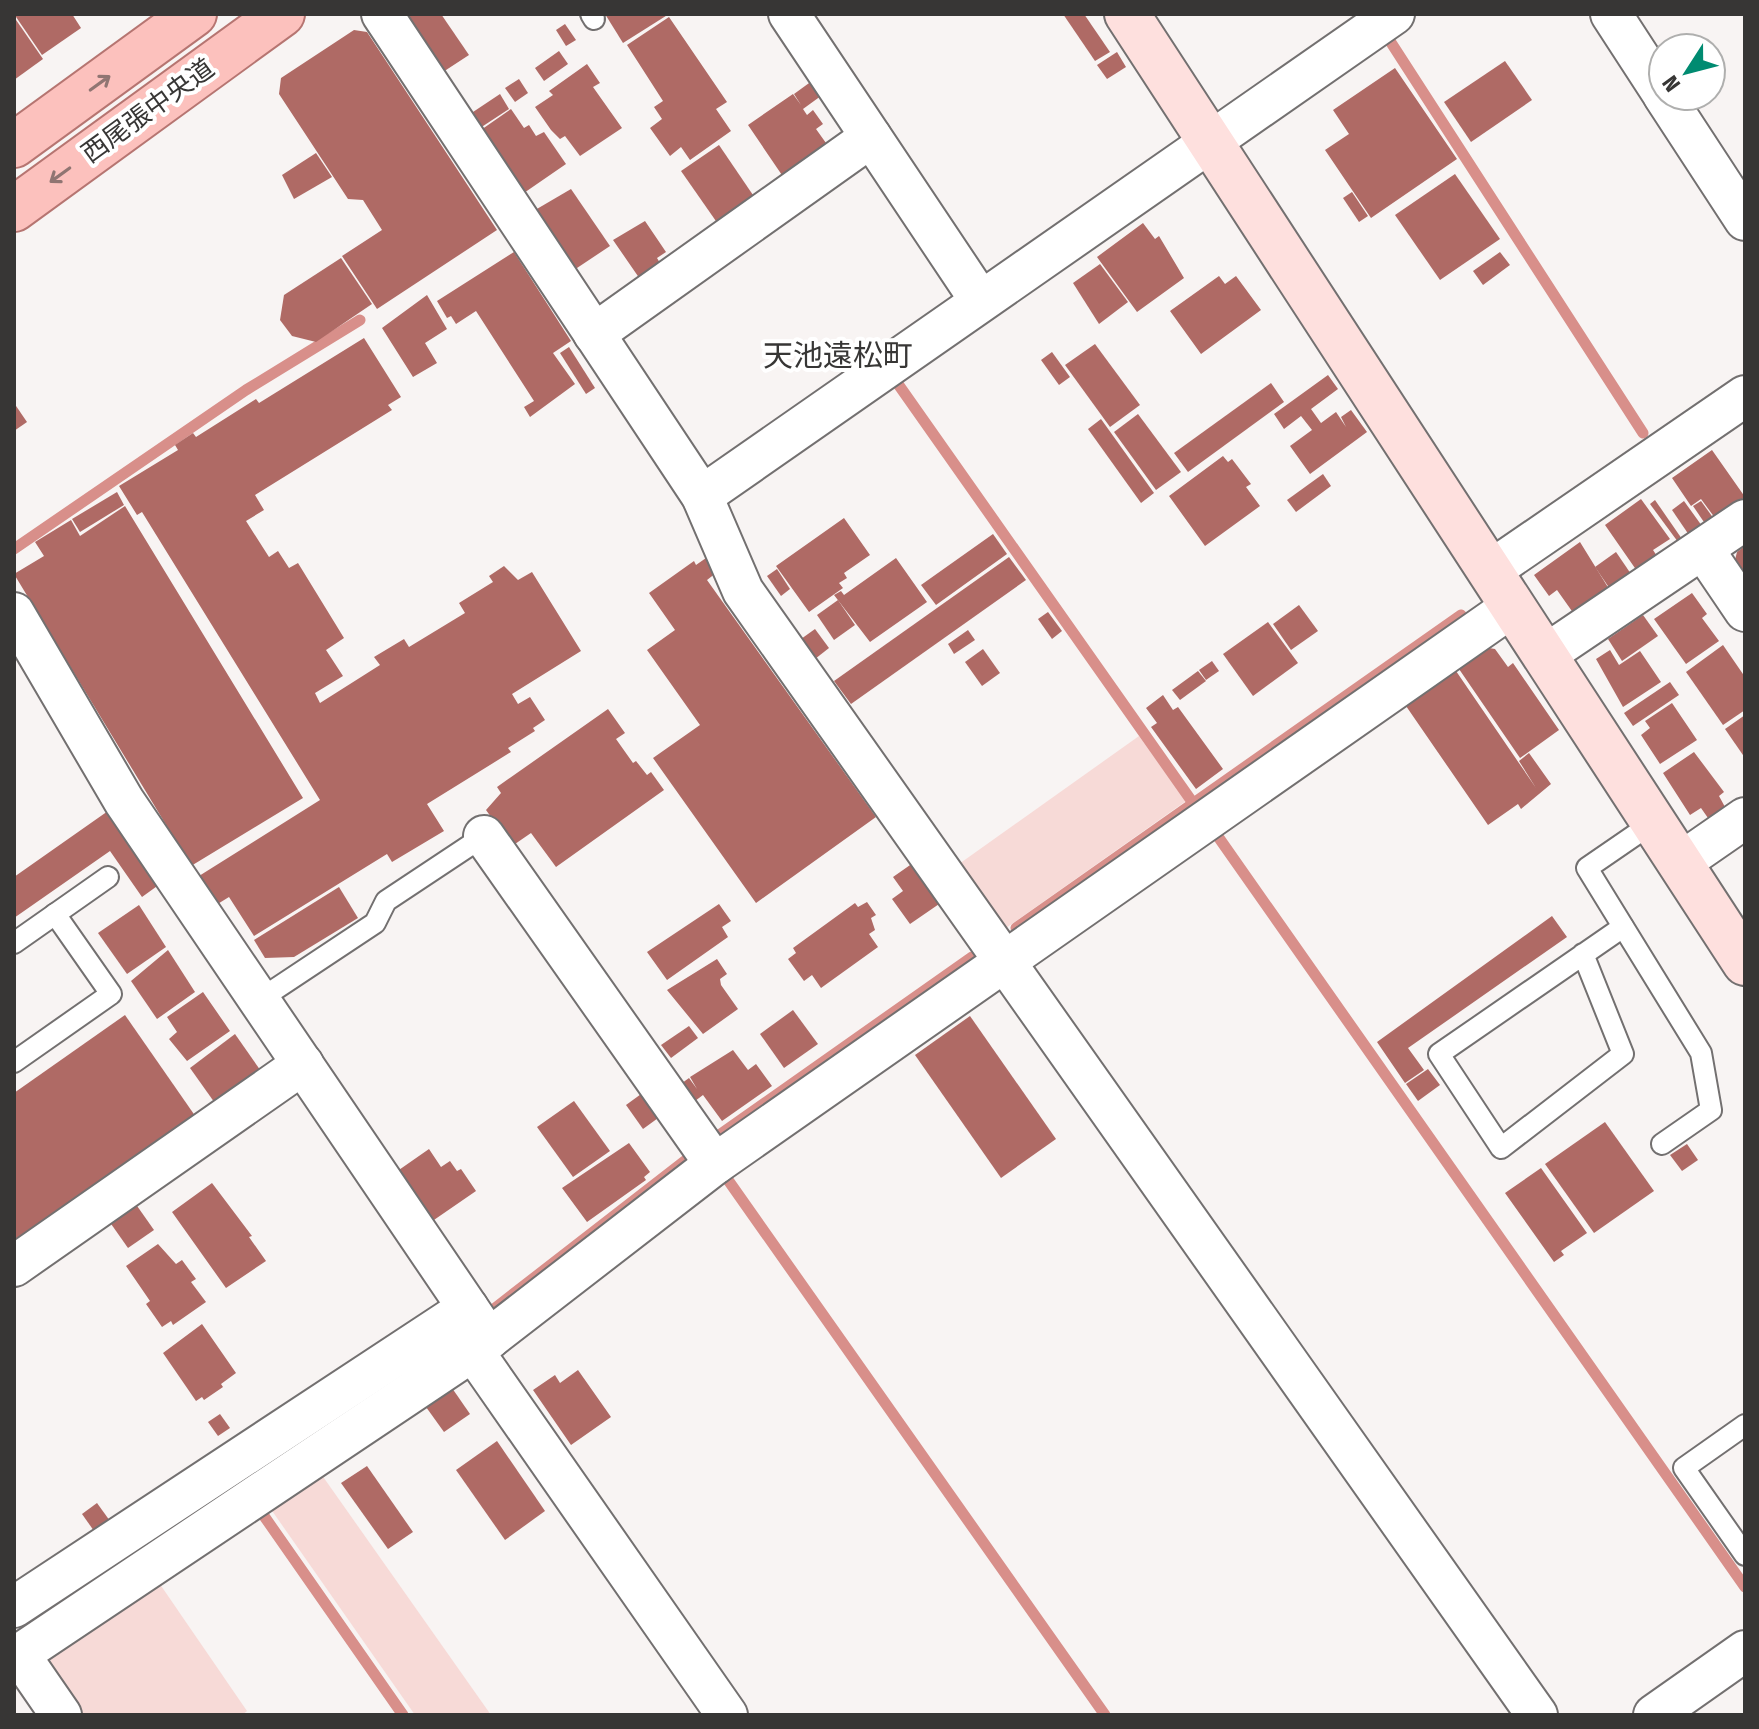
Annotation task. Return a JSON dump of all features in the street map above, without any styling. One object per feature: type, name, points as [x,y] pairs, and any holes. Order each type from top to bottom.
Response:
[{"type":"main road","name":"西尾張中央道","points":[[14,209],[282,14]]},
{"type":"main road","name":"西尾張中央道","points":[[14,145],[182,17]]},
{"type":"street","points":[[382,14],[702,496],[743,591],[1007,960],[1537,1715]]},
{"type":"street","points":[[789,14],[980,300]]},
{"type":"street","points":[[1127,14],[1745,963]]},
{"type":"street","points":[[702,496],[1394,14]]},
{"type":"street","points":[[1611,14],[1647,69]]},
{"type":"street","points":[[1675,112],[1745,220]]},
{"type":"street","points":[[594,334],[871,137]]},
{"type":"street","points":[[61,1715],[19,1646],[477,1333],[1007,960],[1502,588],[1745,396]]},
{"type":"street","points":[[1545,655],[1745,520]]},
{"type":"street","points":[[1703,549],[1745,611]]},
{"type":"street","points":[[14,613],[124,801],[303,1064],[727,1715]]},
{"type":"street","points":[[1680,863],[1745,818]]},
{"type":"street","points":[[484,836],[715,1164]]},
{"type":"street","points":[[14,1266],[303,1064]]},
{"type":"street","points":[[14,1607],[477,1333]]},
{"type":"street","points":[[1654,1715],[1745,1651]]},
{"type":"lane","points":[[1654,822],[1587,868],[1701,1053],[1711,1110],[1662,1144]]},
{"type":"lane","points":[[259,1000],[375,923],[386,901],[484,836]]},
{"type":"lane","points":[[14,943],[108,877]]},
{"type":"lane","points":[[14,1062],[111,994],[55,914]]},
{"type":"lane","points":[[1583,954],[1623,1054],[1501,1148],[1439,1054],[1583,954],[1623,927]]},
{"type":"lane","points":[[1745,1425],[1684,1468],[1745,1555]]},
{"type":"shaded area","points":[[1139,736],[1186,801],[1006,928],[959,864]]},
{"type":"shaded area","points":[[319,1471],[491,1715],[415,1715],[268,1505]]},
{"type":"shaded area","points":[[155,1577],[247,1711],[242,1715],[81,1715],[49,1668],[54,1642]]},
{"type":"building","points":[[14,14],[72,14],[81,28],[42,55]]},
{"type":"building","points":[[403,14],[441,14],[469,55],[443,72]]},
{"type":"building","points":[[605,14],[669,14],[623,43]]},
{"type":"building","points":[[1063,14],[1084,14],[1110,52],[1095,61]]},
{"type":"building","points":[[14,17],[43,59],[14,80]]},
{"type":"building","points":[[669,17],[727,102],[716,109],[731,131],[690,160],[681,147],[670,156],[650,128],[662,119],[654,107],[663,101],[627,45]]},
{"type":"building","points":[[565,24],[576,40],[566,46],[556,30]]},
{"type":"building","points":[[354,30],[367,32],[497,230],[377,309],[342,256],[382,230],[363,200],[348,199],[279,94],[281,78]]},
{"type":"building","points":[[559,51],[568,64],[544,81],[535,68]]},
{"type":"building","points":[[1117,52],[1126,67],[1107,79],[1097,65]]},
{"type":"building","points":[[1505,61],[1532,100],[1471,142],[1444,102]]},
{"type":"building","points":[[587,64],[600,83],[593,87],[622,128],[580,156],[565,136],[560,139],[551,130],[535,107],[553,95],[549,91]]},
{"type":"building","points":[[1395,68],[1457,159],[1371,218],[1325,150],[1349,134],[1333,110]]},
{"type":"building","points":[[816,78],[825,93],[803,109],[807,115],[813,110],[823,124],[816,129],[831,150],[786,181],[748,125],[793,94],[801,105],[794,94]]},
{"type":"building","points":[[519,79],[528,93],[515,102],[505,88]]},
{"type":"building","points":[[500,94],[509,109],[477,130],[467,116]]},
{"type":"building","points":[[511,109],[524,128],[529,125],[536,136],[544,132],[566,164],[521,195],[478,132]]},
{"type":"building","points":[[719,145],[755,198],[718,224],[681,171]]},
{"type":"building","points":[[316,153],[332,177],[294,199],[282,175]]},
{"type":"building","points":[[1455,174],[1500,239],[1440,280],[1395,215]]},
{"type":"building","points":[[571,189],[610,246],[571,272],[530,213]]},
{"type":"building","points":[[1352,192],[1368,216],[1359,222],[1343,198]]},
{"type":"building","points":[[645,221],[666,252],[657,258],[663,268],[642,282],[613,240]]},
{"type":"building","points":[[1143,223],[1155,239],[1159,236],[1184,278],[1137,312],[1097,257]]},
{"type":"building","points":[[514,252],[571,341],[553,353],[575,384],[530,417],[524,407],[534,401],[476,311],[456,324],[451,316],[447,318],[437,301]]},
{"type":"building","points":[[1500,252],[1510,265],[1483,285],[1473,271]]},
{"type":"building","points":[[341,258],[372,304],[316,342],[292,336],[280,320],[284,295]]},
{"type":"building","points":[[1100,264],[1128,302],[1099,324],[1073,283]]},
{"type":"building","points":[[1219,276],[1225,284],[1236,276],[1261,310],[1201,354],[1170,311]]},
{"type":"building","points":[[427,295],[447,329],[425,343],[437,363],[413,377],[382,328]]},
{"type":"building","points":[[364,338],[401,397],[388,405],[392,410],[255,495],[264,510],[246,521],[269,557],[278,551],[289,568],[298,563],[344,638],[326,650],[343,676],[315,693],[320,703],[380,665],[374,657],[404,639],[409,647],[465,613],[459,603],[493,582],[489,576],[504,566],[518,580],[532,572],[581,651],[512,694],[518,704],[530,697],[545,720],[533,728],[535,731],[508,748],[511,752],[427,804],[444,831],[392,862],[387,854],[254,936],[229,897],[216,905],[199,876],[320,800],[142,512],[137,515],[119,486],[178,450],[175,445],[193,433],[196,437],[256,399],[259,403]]},
{"type":"building","points":[[1095,344],[1140,405],[1110,427],[1065,365]]},
{"type":"building","points":[[569,347],[595,388],[586,394],[560,353]]},
{"type":"building","points":[[1052,352],[1070,377],[1059,385],[1041,360]]},
{"type":"building","points":[[1328,375],[1338,389],[1311,409],[1321,423],[1336,412],[1346,427],[1341,417],[1351,410],[1367,432],[1310,474],[1290,446],[1312,430],[1301,416],[1284,429],[1274,414]]},
{"type":"building","points":[[1271,383],[1284,402],[1188,472],[1174,453]]},
{"type":"building","points":[[14,403],[27,422],[14,431]]},
{"type":"building","points":[[1138,414],[1181,472],[1156,490],[1114,432]]},
{"type":"building","points":[[1101,419],[1154,493],[1141,503],[1088,429]]},
{"type":"building","points":[[1712,450],[1745,497],[1715,518],[1701,499],[1691,506],[1672,478]]},
{"type":"building","points":[[1223,456],[1228,462],[1232,459],[1251,484],[1246,487],[1260,506],[1205,546],[1169,496]]},
{"type":"building","points":[[1323,474],[1331,486],[1296,512],[1287,500]]},
{"type":"building","points":[[117,492],[124,505],[80,532],[72,519]]},
{"type":"building","points":[[1641,499],[1670,539],[1653,550],[1657,556],[1637,571],[1605,525]]},
{"type":"building","points":[[1655,500],[1682,539],[1678,542],[1650,504]]},
{"type":"building","points":[[1684,501],[1702,526],[1689,535],[1672,510]]},
{"type":"building","points":[[1701,501],[1714,519],[1706,525],[1693,506]]},
{"type":"building","points":[[125,506],[303,798],[191,866],[14,574],[44,556],[35,542],[71,520],[80,536]]},
{"type":"building","points":[[844,518],[870,555],[844,573],[847,578],[839,583],[843,588],[809,612],[776,566]]},
{"type":"building","points":[[993,534],[1007,554],[936,605],[921,585]]},
{"type":"building","points":[[1580,542],[1609,589],[1574,614],[1557,590],[1549,596],[1534,575]]},
{"type":"building","points":[[1745,546],[1745,579],[1734,564],[1737,552]]},
{"type":"building","points":[[1616,552],[1631,574],[1610,589],[1595,567]]},
{"type":"building","points":[[1009,557],[1026,580],[851,704],[834,681]]},
{"type":"building","points":[[706,558],[716,573],[707,580],[876,817],[756,903],[653,758],[700,725],[647,650],[675,630],[649,593],[694,561],[696,565]]},
{"type":"building","points":[[896,558],[927,602],[870,642],[834,595],[841,591],[844,595]]},
{"type":"building","points":[[777,569],[790,589],[781,596],[767,576]]},
{"type":"building","points":[[1692,593],[1707,614],[1702,618],[1719,641],[1686,664],[1654,619]]},
{"type":"building","points":[[838,600],[855,625],[834,640],[817,615]]},
{"type":"building","points":[[1299,605],[1318,631],[1291,650],[1273,624]]},
{"type":"building","points":[[1048,612],[1062,631],[1052,639],[1038,619]]},
{"type":"building","points":[[1643,615],[1658,636],[1622,661],[1608,639]]},
{"type":"building","points":[[1268,622],[1298,663],[1253,696],[1223,654]]},
{"type":"building","points":[[815,629],[829,648],[815,659],[801,639]]},
{"type":"building","points":[[968,630],[975,640],[954,654],[948,644]]},
{"type":"building","points":[[1723,645],[1745,677],[1745,710],[1723,725],[1686,672]]},
{"type":"building","points":[[1489,648],[1495,649],[1508,667],[1513,663],[1559,730],[1520,758],[1459,669]]},
{"type":"building","points":[[983,649],[1000,673],[982,686],[965,662]]},
{"type":"building","points":[[1610,650],[1619,665],[1640,651],[1661,682],[1623,707],[1596,659]]},
{"type":"building","points":[[1212,661],[1219,671],[1206,680],[1199,670]]},
{"type":"building","points":[[1198,671],[1206,681],[1180,700],[1172,690]]},
{"type":"building","points":[[1456,671],[1536,788],[1519,761],[1529,753],[1551,784],[1521,809],[1518,804],[1488,825],[1406,706]]},
{"type":"building","points":[[1670,682],[1679,695],[1633,726],[1624,713]]},
{"type":"building","points":[[1163,695],[1173,710],[1178,707],[1223,769],[1196,789],[1151,727],[1157,723],[1146,708]]},
{"type":"building","points":[[1672,703],[1697,740],[1660,764],[1641,735],[1650,728],[1645,721]]},
{"type":"building","points":[[608,709],[625,733],[616,739],[633,763],[636,761],[647,775],[651,772],[664,790],[556,867],[531,833],[515,844],[509,835],[506,838],[486,810],[501,793],[497,787]]},
{"type":"building","points":[[1745,715],[1745,758],[1725,729]]},
{"type":"building","points":[[1694,752],[1724,792],[1719,796],[1725,807],[1708,818],[1701,808],[1690,815],[1663,773]]},
{"type":"building","points":[[108,811],[160,884],[142,897],[110,851],[14,918],[14,877]]},
{"type":"building","points":[[913,863],[942,902],[910,924],[892,899],[903,891],[893,877]]},
{"type":"building","points":[[339,887],[358,918],[294,957],[265,958],[254,940]]},
{"type":"building","points":[[867,902],[876,915],[871,918],[875,930],[869,934],[878,947],[821,988],[812,975],[804,981],[788,959],[796,953],[793,948],[855,903],[858,907]]},
{"type":"building","points":[[719,904],[731,921],[722,927],[728,937],[667,980],[647,952]]},
{"type":"building","points":[[139,905],[166,947],[127,974],[98,933]]},
{"type":"building","points":[[1552,916],[1567,937],[1408,1048],[1424,1070],[1405,1083],[1377,1042]]},
{"type":"building","points":[[168,950],[195,992],[157,1019],[131,981]]},
{"type":"building","points":[[717,959],[727,974],[720,979],[721,985],[738,1009],[703,1034],[667,990]]},
{"type":"building","points":[[203,992],[230,1031],[187,1061],[169,1039],[177,1032],[167,1017]]},
{"type":"building","points":[[793,1010],[818,1044],[784,1068],[760,1034]]},
{"type":"building","points":[[125,1015],[198,1120],[14,1249],[14,1093]]},
{"type":"building","points":[[970,1016],[1056,1139],[1001,1178],[915,1055]]},
{"type":"building","points":[[689,1026],[698,1038],[671,1058],[661,1045]]},
{"type":"building","points":[[235,1034],[263,1074],[217,1106],[190,1068]]},
{"type":"building","points":[[733,1050],[748,1070],[756,1064],[772,1086],[722,1121],[703,1095],[691,1104],[678,1086],[689,1078],[697,1089],[690,1077]]},
{"type":"building","points":[[1428,1069],[1440,1085],[1418,1101],[1406,1084]]},
{"type":"building","points":[[648,1089],[665,1113],[643,1129],[626,1105]]},
{"type":"building","points":[[574,1101],[610,1151],[573,1177],[537,1127]]},
{"type":"building","points":[[1605,1122],[1654,1191],[1594,1233],[1545,1164]]},
{"type":"building","points":[[629,1143],[650,1172],[644,1177],[646,1180],[587,1222],[562,1188]]},
{"type":"building","points":[[1687,1144],[1698,1160],[1682,1171],[1670,1155]]},
{"type":"building","points":[[429,1149],[441,1167],[450,1161],[457,1171],[461,1169],[476,1191],[431,1222],[396,1172]]},
{"type":"building","points":[[1541,1168],[1587,1233],[1561,1251],[1564,1255],[1554,1262],[1505,1193]]},
{"type":"building","points":[[212,1183],[252,1236],[249,1237],[266,1261],[226,1288],[172,1212]]},
{"type":"building","points":[[135,1203],[154,1230],[128,1248],[109,1221]]},
{"type":"building","points":[[158,1244],[176,1264],[182,1260],[196,1279],[191,1282],[206,1302],[173,1325],[171,1321],[162,1327],[146,1304],[150,1301],[126,1266]]},
{"type":"building","points":[[202,1324],[236,1373],[221,1384],[223,1387],[204,1400],[202,1397],[196,1401],[163,1353]]},
{"type":"building","points":[[578,1370],[611,1417],[571,1445],[533,1390],[555,1375],[560,1383]]},
{"type":"building","points":[[452,1388],[470,1414],[444,1432],[426,1407]]},
{"type":"building","points":[[220,1414],[230,1428],[218,1436],[208,1422]]},
{"type":"building","points":[[497,1441],[545,1511],[505,1540],[456,1470]]},
{"type":"building","points":[[367,1466],[413,1532],[388,1549],[341,1483]]},
{"type":"building","points":[[97,1503],[110,1521],[94,1531],[82,1514]]},
{"type":"waterway","points":[[1390,41],[1643,433]]},
{"type":"waterway","points":[[14,549],[246,390],[360,320]]},
{"type":"waterway","points":[[898,384],[1193,803]]},
{"type":"waterway","points":[[1016,928],[1461,615]]},
{"type":"waterway","points":[[1219,838],[1745,1587]]},
{"type":"waterway","points":[[715,1138],[972,957]]},
{"type":"waterway","points":[[490,1312],[691,1156]]},
{"type":"waterway","points":[[728,1180],[1105,1715]]},
{"type":"waterway","points":[[264,1516],[403,1715]]},
{"type":"district","name":"天池遠松町","points":[[838,356]]}]
